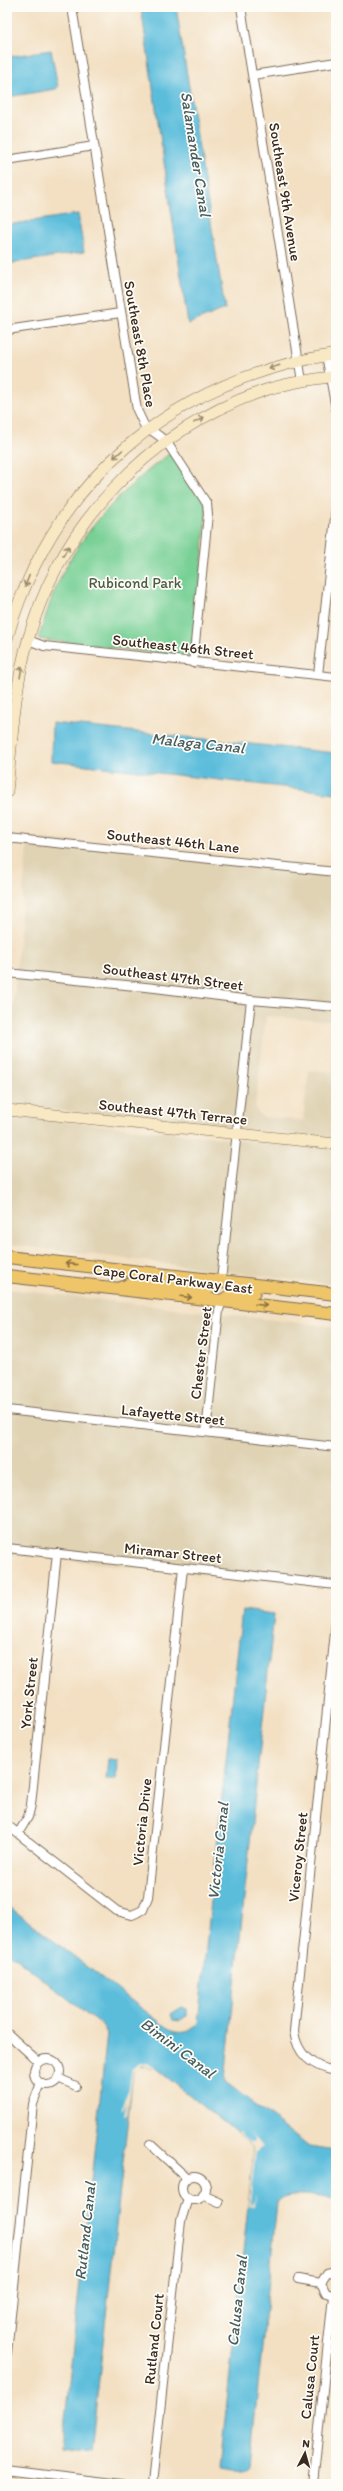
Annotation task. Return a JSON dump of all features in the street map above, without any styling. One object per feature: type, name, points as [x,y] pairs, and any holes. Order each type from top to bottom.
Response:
[{"type":"main road","name":"Cape Coral Parkway East","points":[[7,1257],[336,1294]]},
{"type":"main road","name":"Cape Coral Parkway East","points":[[7,1276],[336,1314]]},
{"type":"main road","points":[[118,1289],[136,1282],[209,1288],[221,1281]]},
{"type":"main road","points":[[222,1301],[229,1294],[242,1291],[301,1297],[322,1292]]},
{"type":"street","name":"Southeast 8th Place","points":[[72,7],[120,313],[137,410],[147,428],[166,441],[201,493],[208,514],[193,663]]},
{"type":"street","name":"Southeast 9th Avenue","points":[[241,7],[302,381]]},
{"type":"street","points":[[253,75],[336,62]]},
{"type":"street","points":[[7,160],[94,146]]},
{"type":"street","points":[[7,330],[120,313]]},
{"type":"street","points":[[7,639],[28,578],[56,526],[96,476],[147,428],[198,397],[226,384],[298,360],[331,355],[336,409]]},
{"type":"street","points":[[7,792],[10,738],[21,667],[28,640],[48,584],[74,537],[114,487],[166,441],[204,417],[244,398],[302,381],[333,376]]},
{"type":"street","points":[[318,675],[336,508]]},
{"type":"street","name":"Southeast 46th Street","points":[[28,640],[44,646],[336,677]]},
{"type":"street","name":"Southeast 46th Lane","points":[[7,838],[336,872]]},
{"type":"street","name":"Southeast 47th Street","points":[[7,973],[154,988],[251,1000],[336,1007]]},
{"type":"street","points":[[221,1281],[251,1000]]},
{"type":"street","name":"Southeast 47th Terrace","points":[[7,1110],[336,1144]]},
{"type":"street","name":"Chester Street","points":[[206,1432],[219,1310],[222,1301]]},
{"type":"street","name":"Lafayette Street","points":[[7,1410],[336,1447]]},
{"type":"street","name":"Miramar Street","points":[[7,1548],[336,1585]]},
{"type":"street","name":"York Street","points":[[19,1832],[28,1817],[31,1806],[57,1554]]},
{"type":"street","name":"Victoria Drive","points":[[7,1825],[19,1832],[118,1911],[132,1915],[141,1912],[145,1907],[148,1897],[183,1568]]},
{"type":"street","name":"Viceroy Street","points":[[336,1622],[294,2031],[298,2048],[305,2058],[315,2065],[336,2071]]},
{"type":"street","points":[[7,2033],[39,2062]]},
{"type":"street","points":[[49,2060],[56,2064],[59,2070],[58,2078],[49,2085],[41,2084],[34,2074],[36,2066],[39,2062],[49,2060]]},
{"type":"street","points":[[58,2078],[76,2086]]},
{"type":"street","points":[[7,2353],[33,2104],[41,2084]]},
{"type":"street","points":[[150,2144],[187,2178],[193,2176],[201,2179],[205,2185],[203,2195],[198,2199],[188,2198]]},
{"type":"street","name":"Rutland Court","points":[[152,2484],[181,2221],[188,2198],[184,2194],[182,2186],[187,2178]]},
{"type":"street","points":[[203,2195],[219,2202]]},
{"type":"street","points":[[298,2279],[321,2283],[327,2273],[336,2271]]},
{"type":"street","name":"Calusa Court","points":[[313,2484],[334,2296],[323,2290],[321,2283]]},
{"type":"street","points":[[7,2470],[86,2482],[122,2484]]},
{"type":"shaded area","points":[[28,837],[336,871],[336,1022],[266,1016],[255,1109],[262,1117],[303,1120],[309,1070],[332,1072],[336,1047],[336,1139],[7,1105],[7,1078]]},
{"type":"shaded area","points":[[7,1115],[336,1150],[336,1285],[7,1244]]},
{"type":"shaded area","points":[[7,1289],[336,1327],[336,1588],[7,1554]]},
{"type":"green space","name":"Rubicond Park","points":[[173,451],[207,504],[194,657],[38,639],[56,588],[80,543],[93,526],[123,493]]},
{"type":"water","name":"Salamander Canal","points":[[141,7],[176,7],[225,309],[188,324]]},
{"type":"water","points":[[51,50],[58,87],[56,89],[7,97],[7,57]]},
{"type":"water","points":[[78,214],[84,252],[7,264],[7,225]]},
{"type":"water","name":"Malaga Canal","points":[[52,723],[336,753],[336,793],[51,761]]},
{"type":"water","points":[[242,1610],[274,1614],[225,2079],[228,2084],[309,2147],[336,2151],[336,2199],[295,2195],[281,2198],[277,2203],[250,2463],[247,2466],[236,2468],[220,2466],[254,2150],[250,2143],[154,2067],[152,2069],[144,2065],[138,2066],[133,2072],[91,2451],[62,2447],[107,2034],[104,2027],[7,1951],[7,1905],[166,2027],[179,2031],[187,2031],[198,2023]]},
{"type":"water","points":[[108,1759],[117,1760],[116,1779],[106,1778]]},
{"type":"water","points":[[182,2007],[187,2009],[187,2015],[180,2021],[173,2020],[171,2014]]},
{"type":"pier","points":[[140,2062],[147,2063],[154,2067],[152,2069],[142,2064],[133,2072],[124,2140],[127,2115],[124,2115],[127,2101],[121,2110],[121,2107],[129,2089],[132,2068]]},
{"type":"pier","points":[[238,2132],[250,2142],[253,2142],[254,2139],[249,2132],[262,2147],[256,2152],[252,2183],[250,2203],[252,2205],[254,2203],[256,2194],[255,2207],[248,2206],[254,2150],[250,2143],[237,2133]]},
{"type":"water label","name":"Victoria Canal","points":[[218,1851]]},
{"type":"water label","name":"Bimini Canal","points":[[178,2048]]},
{"type":"water label","name":"Rutland Canal","points":[[85,2231]]},
{"type":"water label","name":"Calusa Canal","points":[[237,2301]]}]
